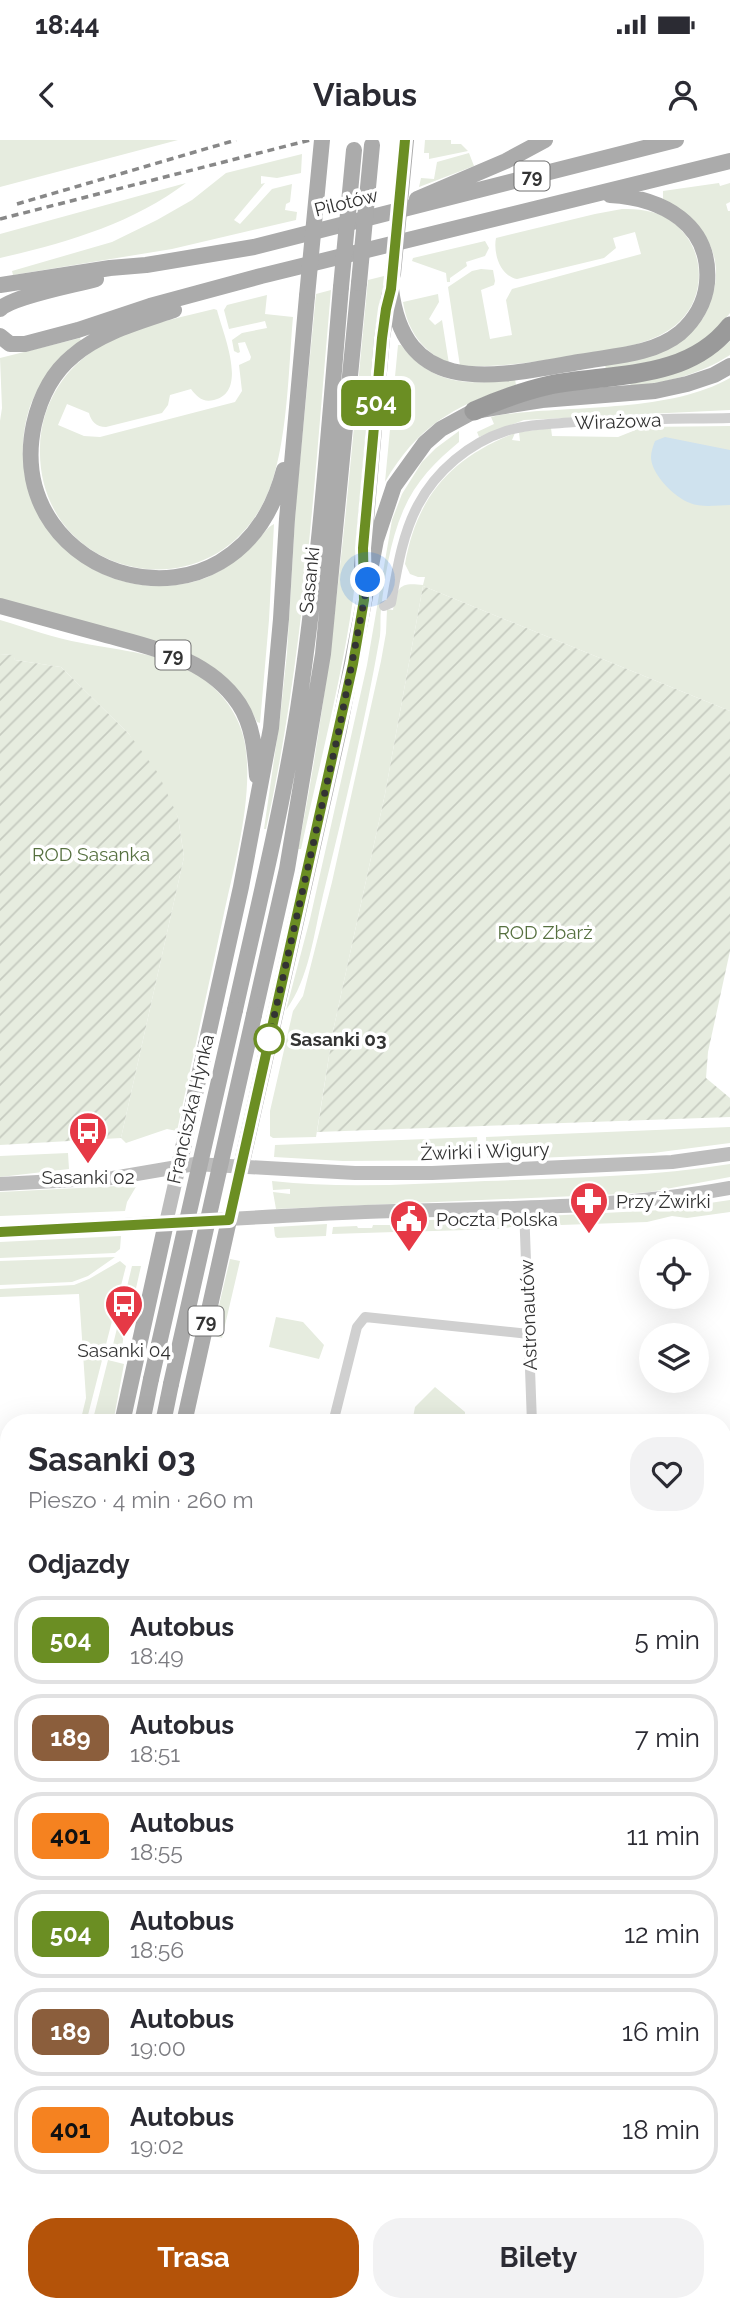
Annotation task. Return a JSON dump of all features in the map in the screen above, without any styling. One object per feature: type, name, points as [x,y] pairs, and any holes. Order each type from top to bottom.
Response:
[{"type":"highway","name":"79","points":[[474,411],[522,392],[553,384],[620,377],[670,367],[710,345],[730,326]]},
{"type":"main road","points":[[258,796],[271,728],[276,679],[296,410],[322,140]]},
{"type":"main road","points":[[364,600],[362,571],[365,520],[383,328],[392,282],[405,140]]},
{"type":"main road","points":[[388,213],[506,161],[545,140]]},
{"type":"main road","name":"Pilotów","points":[[146,265],[254,247],[676,140]]},
{"type":"main road","name":"Sasanki","points":[[165,1414],[289,856],[323,654],[373,142]]},
{"type":"main road","name":"Sasanki","points":[[235,1010],[284,786],[298,707],[318,536],[354,145]]},
{"type":"main road","points":[[0,336],[10,344],[25,344],[261,276],[730,161]]},
{"type":"main road","points":[[392,282],[398,321],[412,346],[434,366],[459,374],[508,374],[637,352],[677,335],[695,316],[706,288],[708,268],[703,248],[694,231],[674,213],[649,201],[620,195],[590,195]]},
{"type":"main road","points":[[0,309],[19,300],[146,265]]},
{"type":"main road","name":"79","points":[[0,285],[146,265]]},
{"type":"main road","points":[[261,276],[216,296],[106,335],[72,357],[47,388],[34,420],[29,444],[37,493],[47,517],[65,540],[89,559],[111,570],[146,579],[195,573],[232,554],[248,541],[262,524],[283,476],[296,410]]},
{"type":"main road","points":[[474,411],[542,400],[655,391],[687,384],[730,366]]},
{"type":"main road","name":"79","points":[[186,1414],[339,730],[376,540],[394,486],[425,443],[441,429],[474,411]]},
{"type":"main road","name":"79","points":[[0,606],[159,650],[212,674],[233,696],[249,725],[256,757],[258,796],[241,887],[124,1414]]},
{"type":"main road","name":"Franciszka Hynka","points":[[144,1414],[235,1010]]},
{"type":"main road","name":"Żwirki i Wigury","points":[[179,1166],[203,1164],[355,1173],[432,1173],[673,1162],[730,1154]]},
{"type":"main road","points":[[0,1184],[113,1178],[179,1166]]},
{"type":"main road","points":[[0,1232],[648,1200],[730,1188]]},
{"type":"street","name":"Wirażowa","points":[[384,606],[391,603],[406,533],[426,491],[457,457],[479,443],[506,430],[526,426],[730,418]]},
{"type":"street","name":"Astronautów","points":[[524,1207],[532,1414]]},
{"type":"street","points":[[335,1414],[358,1323],[365,1317],[529,1334]]},
{"type":"green space","points":[[0,140],[178,140],[0,187]]},
{"type":"green space","points":[[425,140],[451,140],[451,144],[461,144],[468,151],[429,159],[429,153],[424,153]]},
{"type":"green space","points":[[469,153],[474,166],[419,187],[421,178],[434,179],[437,162]]},
{"type":"green space","points":[[302,154],[301,173],[277,178],[261,176],[261,184],[265,183],[234,220],[240,224],[272,189],[292,184],[290,202],[286,204],[285,210],[297,212],[296,220],[172,249],[13,275],[12,271],[112,242],[192,200],[226,173]]},
{"type":"green space","points":[[186,183],[121,221],[49,246],[0,258],[0,234]]},
{"type":"green space","points":[[719,183],[720,186],[730,183],[730,202],[726,204],[730,211],[730,313],[718,328],[701,342],[672,357],[606,371],[605,364],[690,331],[704,317],[714,288],[714,257],[701,230],[678,208],[663,199],[663,191]]},
{"type":"green space","points":[[622,209],[663,216],[681,230],[691,244],[699,274],[697,290],[682,319],[659,336],[627,347],[521,363],[460,366],[448,287],[472,271],[493,270],[494,285],[481,290],[490,339],[512,335],[506,300],[512,289],[641,254],[635,232],[613,238],[616,248],[604,258],[517,279],[502,269],[496,250],[496,238]]},
{"type":"green space","points":[[485,241],[489,248],[485,256],[466,262],[467,266],[450,278],[450,282],[447,282],[446,273],[412,261],[413,258]]},
{"type":"green space","points":[[384,276],[353,599],[329,724],[301,849],[298,849],[332,637],[368,280]]},
{"type":"green space","points":[[331,290],[314,493],[299,629],[279,763],[264,829],[287,653],[296,502],[316,294]]},
{"type":"green space","points":[[438,294],[439,302],[429,319],[435,325],[442,320],[449,364],[431,353],[418,339],[408,322],[403,302]]},
{"type":"green space","points":[[267,295],[265,314],[293,317],[281,443],[269,490],[260,509],[232,542],[198,562],[162,569],[125,565],[91,550],[64,524],[46,490],[40,447],[41,434],[47,408],[59,385],[86,356],[115,338],[147,326],[214,309],[217,310],[231,361],[230,386],[224,395],[207,401],[198,397],[191,389],[170,395],[168,405],[162,413],[106,427],[94,423],[89,413],[67,404],[58,425],[84,436],[100,437],[235,402],[242,391],[239,365],[251,357],[245,342],[238,343],[238,353],[234,351],[232,340],[242,333],[267,328],[265,321],[229,329],[224,310],[227,305]]},
{"type":"green space","points":[[80,338],[81,341],[43,382],[28,413],[23,450],[27,485],[40,516],[60,543],[86,565],[117,579],[151,586],[198,581],[216,573],[241,556],[274,524],[260,723],[243,696],[225,677],[191,655],[0,599],[0,358]]},
{"type":"green space","points":[[730,341],[730,355],[707,368],[670,380],[631,387],[630,383],[683,370],[707,358]]},
{"type":"green space","points":[[398,345],[425,368],[452,380],[482,382],[515,379],[516,385],[457,409],[440,420],[411,446],[385,482]]},
{"type":"green space","points":[[730,378],[730,410],[524,420],[479,437],[477,432],[494,424],[491,417],[500,415],[649,402],[705,389]]},
{"type":"green space","points":[[730,426],[730,711],[423,586],[385,794],[333,1031],[316,1137],[273,1138],[270,1136],[270,1111],[293,1011],[303,996],[332,882],[381,661],[387,609],[393,610],[400,588],[409,584],[423,585],[425,577],[410,574],[405,564],[418,518],[428,499],[440,482],[472,454],[515,433],[512,440],[520,441],[519,432],[551,428],[552,436],[618,437],[643,427]]},
{"type":"green space","points":[[459,431],[459,442],[420,481],[403,511],[395,534],[384,584],[380,636],[354,766],[310,955],[294,998],[286,1010],[310,919],[367,665],[392,520],[402,494],[422,462]]},
{"type":"green space","name":"ROD Zbarż","points":[[423,586],[730,711],[730,951],[708,1052],[706,1078],[730,1098],[730,1117],[317,1132],[333,1031],[385,794]]},
{"type":"green space","points":[[0,620],[51,636],[157,658],[186,668],[208,682],[223,697],[235,714],[243,734],[247,786],[242,831],[177,1131],[167,1129],[126,1143],[121,1138],[184,857],[178,817],[129,734],[61,667],[15,660],[13,655],[0,654]]},
{"type":"green space","name":"ROD Sasanka","points":[[0,654],[14,655],[15,660],[61,667],[129,734],[158,773],[178,817],[184,857],[121,1138],[0,1145]]},
{"type":"green space","points":[[730,1127],[730,1143],[653,1153],[491,1160],[487,1157],[486,1137]]},
{"type":"green space","points":[[477,1137],[479,1158],[476,1160],[343,1161],[274,1157],[275,1145]]},
{"type":"green space","points":[[68,1153],[69,1169],[0,1177],[0,1156]]},
{"type":"green space","points":[[730,1164],[730,1177],[650,1192],[276,1209],[273,1192],[290,1194],[290,1189],[273,1190],[272,1181],[325,1185],[405,1184],[608,1176]]},
{"type":"green space","points":[[137,1185],[125,1211],[0,1216],[0,1192]]},
{"type":"green space","points":[[730,1200],[730,1212],[687,1218],[672,1216],[647,1222],[532,1226],[536,1219],[545,1216],[662,1210]]},
{"type":"green space","points":[[508,1217],[517,1226],[500,1229],[400,1232],[399,1222],[403,1221]]},
{"type":"green space","points":[[327,1224],[326,1236],[275,1236],[274,1227]]},
{"type":"green space","points":[[373,1225],[393,1225],[395,1232],[332,1234],[333,1227],[372,1228]]},
{"type":"green space","points":[[121,1236],[120,1249],[115,1253],[0,1258],[0,1242]]},
{"type":"green space","points":[[115,1257],[88,1276],[72,1282],[0,1285],[0,1261]]},
{"type":"green space","points":[[230,1259],[240,1261],[222,1338],[212,1335]]},
{"type":"green space","points":[[120,1261],[126,1266],[88,1414],[82,1414],[86,1398],[79,1294],[0,1297],[0,1289],[74,1285]]},
{"type":"green space","points":[[132,1266],[141,1266],[121,1355],[111,1353]]},
{"type":"green space","points":[[276,1317],[303,1322],[324,1345],[319,1359],[269,1347]]},
{"type":"green space","points":[[108,1360],[124,1364],[115,1414],[94,1414]]},
{"type":"green space","points":[[435,1387],[465,1414],[414,1414],[415,1407]]},
{"type":"water","points":[[665,437],[730,450],[730,505],[695,505],[678,496],[665,484],[655,471],[651,457],[655,441]]},
{"type":"railway","points":[[17,204],[236,140]]},
{"type":"railway","points":[[0,219],[310,140]]},
{"type":"bus line","name":"504","points":[[0,1232],[229,1220],[339,730],[364,600],[362,571],[365,520],[382,338],[391,289],[405,140]]},
{"type":"place","name":"Sasanki 03","points":[[269,1039]]},
{"type":"place","name":"Sasanki 02","points":[[88,1165]]},
{"type":"place","name":"Przy Żwirki","points":[[589,1235]]},
{"type":"place","name":"Poczta Polska","points":[[409,1253]]},
{"type":"place","name":"Sasanki 04","points":[[124,1338]]},
{"type":"route","points":[[269,1039],[339,730],[368,580]]}]
